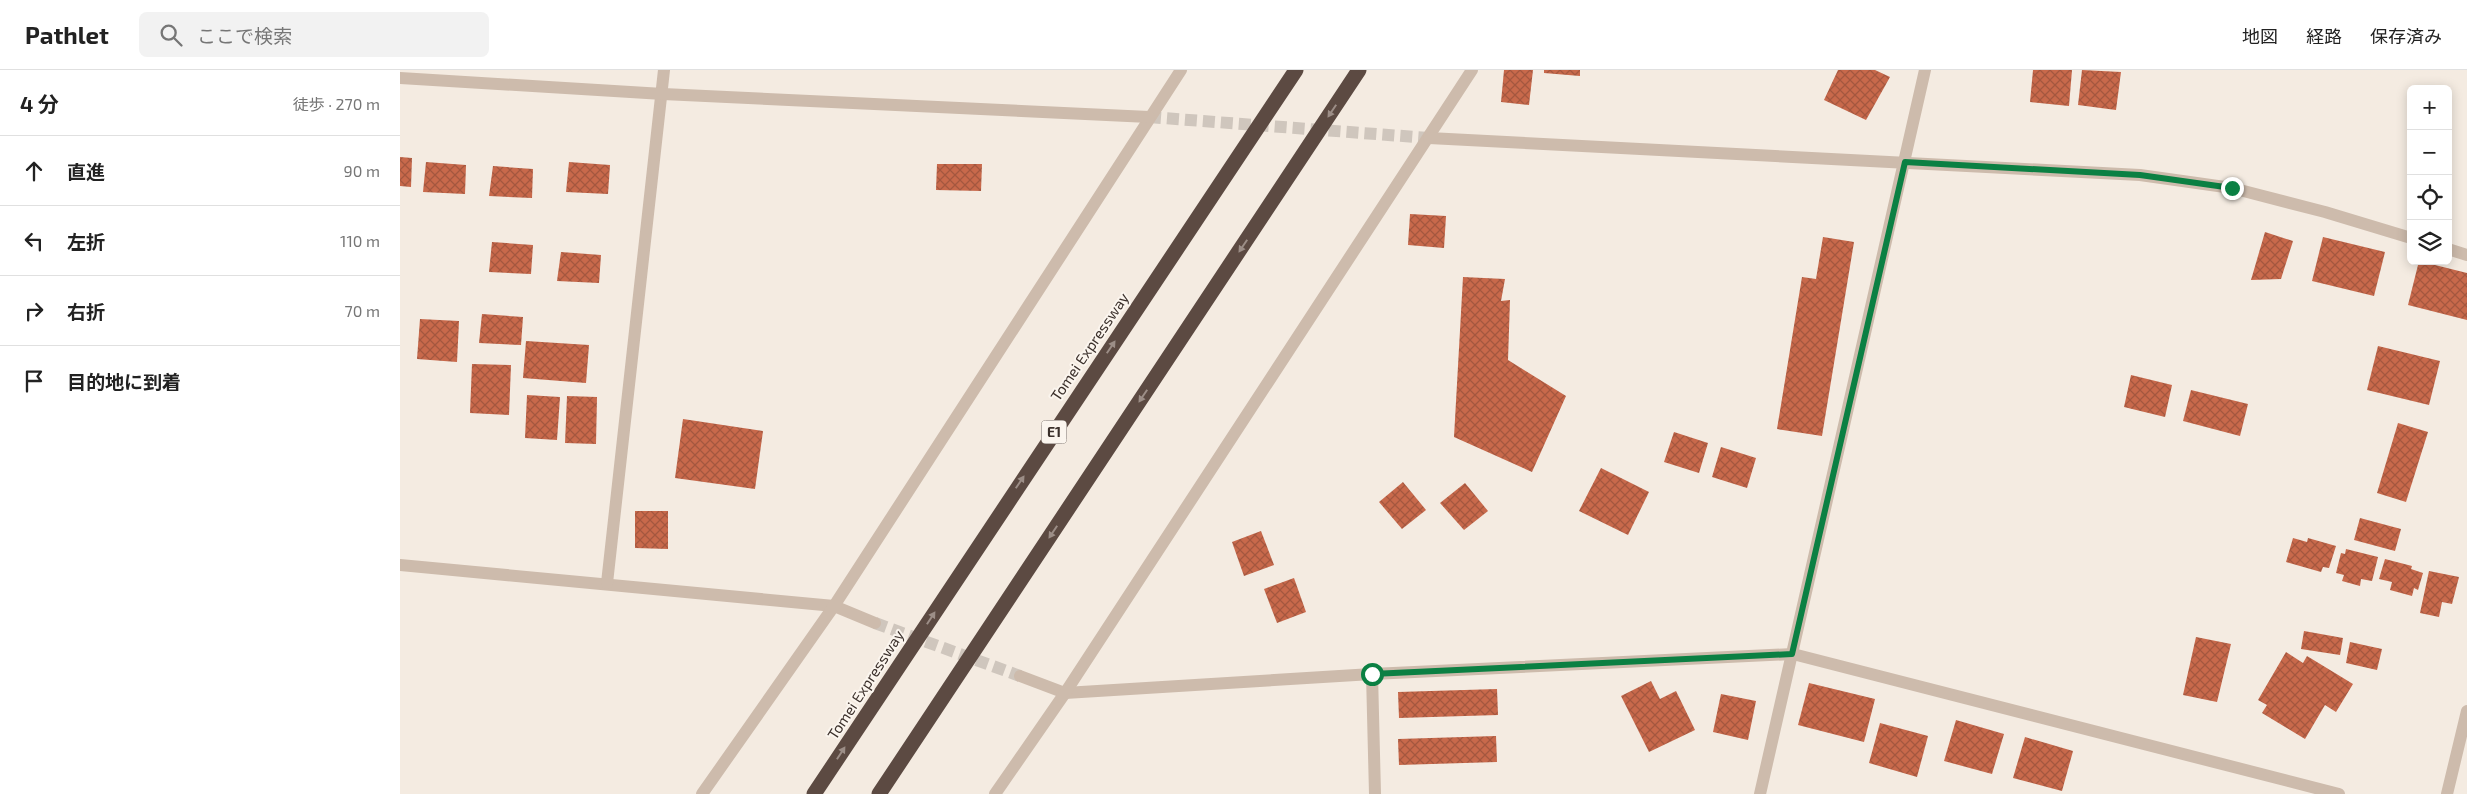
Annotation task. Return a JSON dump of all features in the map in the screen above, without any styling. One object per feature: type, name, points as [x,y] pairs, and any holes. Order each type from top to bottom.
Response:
[{"type":"highway","name":"Tomei Expressway","points":[[814,794],[1296,70]]},
{"type":"highway","points":[[879,794],[1359,70]]},
{"type":"street","points":[[607,583],[663,94],[664,70]]},
{"type":"street","points":[[702,794],[834,606],[1181,70]]},
{"type":"street","points":[[995,794],[1065,693],[1472,70]]},
{"type":"street","points":[[1760,794],[1925,70]]},
{"type":"street","points":[[400,78],[663,94],[1149,117]]},
{"type":"street","points":[[1429,138],[2140,175],[2232,188],[2407,237]]},
{"type":"street","points":[[2452,250],[2467,255]]},
{"type":"street","points":[[400,565],[607,583],[834,606],[875,623]]},
{"type":"street","points":[[1020,676],[1065,693],[1372,674],[1792,654],[2339,794]]},
{"type":"street","points":[[1372,674],[1375,794]]},
{"type":"street","points":[[2447,794],[2467,711]]},
{"type":"building","points":[[1504,70],[1533,70],[1529,105],[1501,102]]},
{"type":"building","points":[[1544,70],[1580,70],[1580,76],[1544,73]]},
{"type":"building","points":[[1838,70],[1875,70],[1890,77],[1866,120],[1824,100]]},
{"type":"building","points":[[2033,70],[2072,70],[2069,106],[2030,102]]},
{"type":"building","points":[[2082,70],[2121,72],[2116,110],[2078,105]]},
{"type":"building","points":[[400,157],[412,158],[411,187],[400,186]]},
{"type":"building","points":[[426,162],[466,165],[465,194],[423,192]]},
{"type":"building","points":[[569,162],[610,165],[608,194],[566,192]]},
{"type":"building","points":[[937,164],[982,164],[981,191],[936,190]]},
{"type":"building","points":[[493,166],[533,169],[532,198],[489,196]]},
{"type":"building","points":[[1410,214],[1446,216],[1444,248],[1408,245]]},
{"type":"building","points":[[2265,232],[2293,241],[2281,279],[2251,280]]},
{"type":"building","points":[[1823,237],[1854,242],[1822,436],[1777,429],[1802,277],[1816,279]]},
{"type":"building","points":[[2323,237],[2385,252],[2374,296],[2312,281]]},
{"type":"building","points":[[492,242],[533,245],[531,274],[489,272]]},
{"type":"building","points":[[561,252],[601,255],[599,283],[557,281]]},
{"type":"building","points":[[2418,265],[2435,265],[2467,273],[2467,320],[2408,305]]},
{"type":"building","points":[[1463,277],[1505,279],[1501,301],[1510,300],[1508,360],[1566,396],[1532,472],[1454,437]]},
{"type":"building","points":[[482,314],[523,317],[521,345],[479,343]]},
{"type":"building","points":[[420,319],[459,321],[457,362],[417,359]]},
{"type":"building","points":[[526,341],[589,345],[586,383],[523,378]]},
{"type":"building","points":[[2378,346],[2440,361],[2429,405],[2367,390]]},
{"type":"building","points":[[472,364],[511,365],[509,415],[470,413]]},
{"type":"building","points":[[2131,375],[2172,385],[2165,417],[2124,407]]},
{"type":"building","points":[[2191,390],[2248,404],[2240,436],[2183,421]]},
{"type":"building","points":[[527,395],[560,397],[557,440],[525,438]]},
{"type":"building","points":[[567,396],[597,397],[596,444],[565,443]]},
{"type":"building","points":[[683,419],[763,431],[755,489],[675,478]]},
{"type":"building","points":[[2398,423],[2428,432],[2406,502],[2377,493]]},
{"type":"building","points":[[1674,432],[1708,443],[1699,473],[1664,462]]},
{"type":"building","points":[[1721,447],[1756,458],[1747,488],[1712,477]]},
{"type":"building","points":[[1601,468],[1649,492],[1628,535],[1579,511]]},
{"type":"building","points":[[1403,482],[1426,510],[1402,529],[1379,502]]},
{"type":"building","points":[[1465,483],[1488,511],[1464,530],[1440,503]]},
{"type":"building","points":[[635,511],[668,511],[668,549],[635,548]]},
{"type":"building","points":[[2360,518],[2401,529],[2395,551],[2354,540]]},
{"type":"building","points":[[1261,531],[1274,565],[1244,576],[1232,542]]},
{"type":"building","points":[[2293,538],[2307,542],[2308,538],[2336,546],[2329,568],[2323,567],[2321,572],[2286,562]]},
{"type":"building","points":[[2346,549],[2378,557],[2372,581],[2361,579],[2360,586],[2342,581],[2344,575],[2336,573],[2341,553],[2345,554]]},
{"type":"building","points":[[2385,559],[2412,566],[2411,569],[2423,573],[2418,590],[2414,588],[2412,596],[2390,590],[2392,582],[2379,579]]},
{"type":"building","points":[[2429,571],[2459,577],[2452,604],[2442,602],[2439,617],[2420,613]]},
{"type":"building","points":[[1294,578],[1306,612],[1277,623],[1264,589]]},
{"type":"building","points":[[2304,631],[2343,638],[2340,655],[2301,649]]},
{"type":"building","points":[[2196,637],[2231,644],[2217,702],[2183,695]]},
{"type":"building","points":[[2350,642],[2382,649],[2377,670],[2346,663]]},
{"type":"building","points":[[2286,652],[2303,663],[2307,656],[2353,684],[2336,712],[2325,705],[2305,739],[2262,713],[2267,705],[2258,700]]},
{"type":"building","points":[[1651,681],[1660,699],[1676,691],[1695,730],[1649,752],[1621,696]]},
{"type":"building","points":[[1809,683],[1875,699],[1864,742],[1798,725]]},
{"type":"building","points":[[1497,689],[1498,715],[1399,718],[1398,692]]},
{"type":"building","points":[[1721,694],[1756,701],[1748,740],[1713,732]]},
{"type":"building","points":[[1956,720],[2004,734],[1992,774],[1944,761]]},
{"type":"building","points":[[1880,723],[1928,736],[1917,777],[1869,763]]},
{"type":"building","points":[[1496,736],[1497,762],[1399,765],[1398,739]]},
{"type":"building","points":[[2025,737],[2073,751],[2062,791],[2013,778]]},
{"type":"tunnel","points":[[1149,117],[1429,138]]},
{"type":"tunnel","points":[[875,623],[1020,676]]},
{"type":"route","points":[[1372,674],[1792,654],[1905,162],[2140,175],[2232,188]]}]
